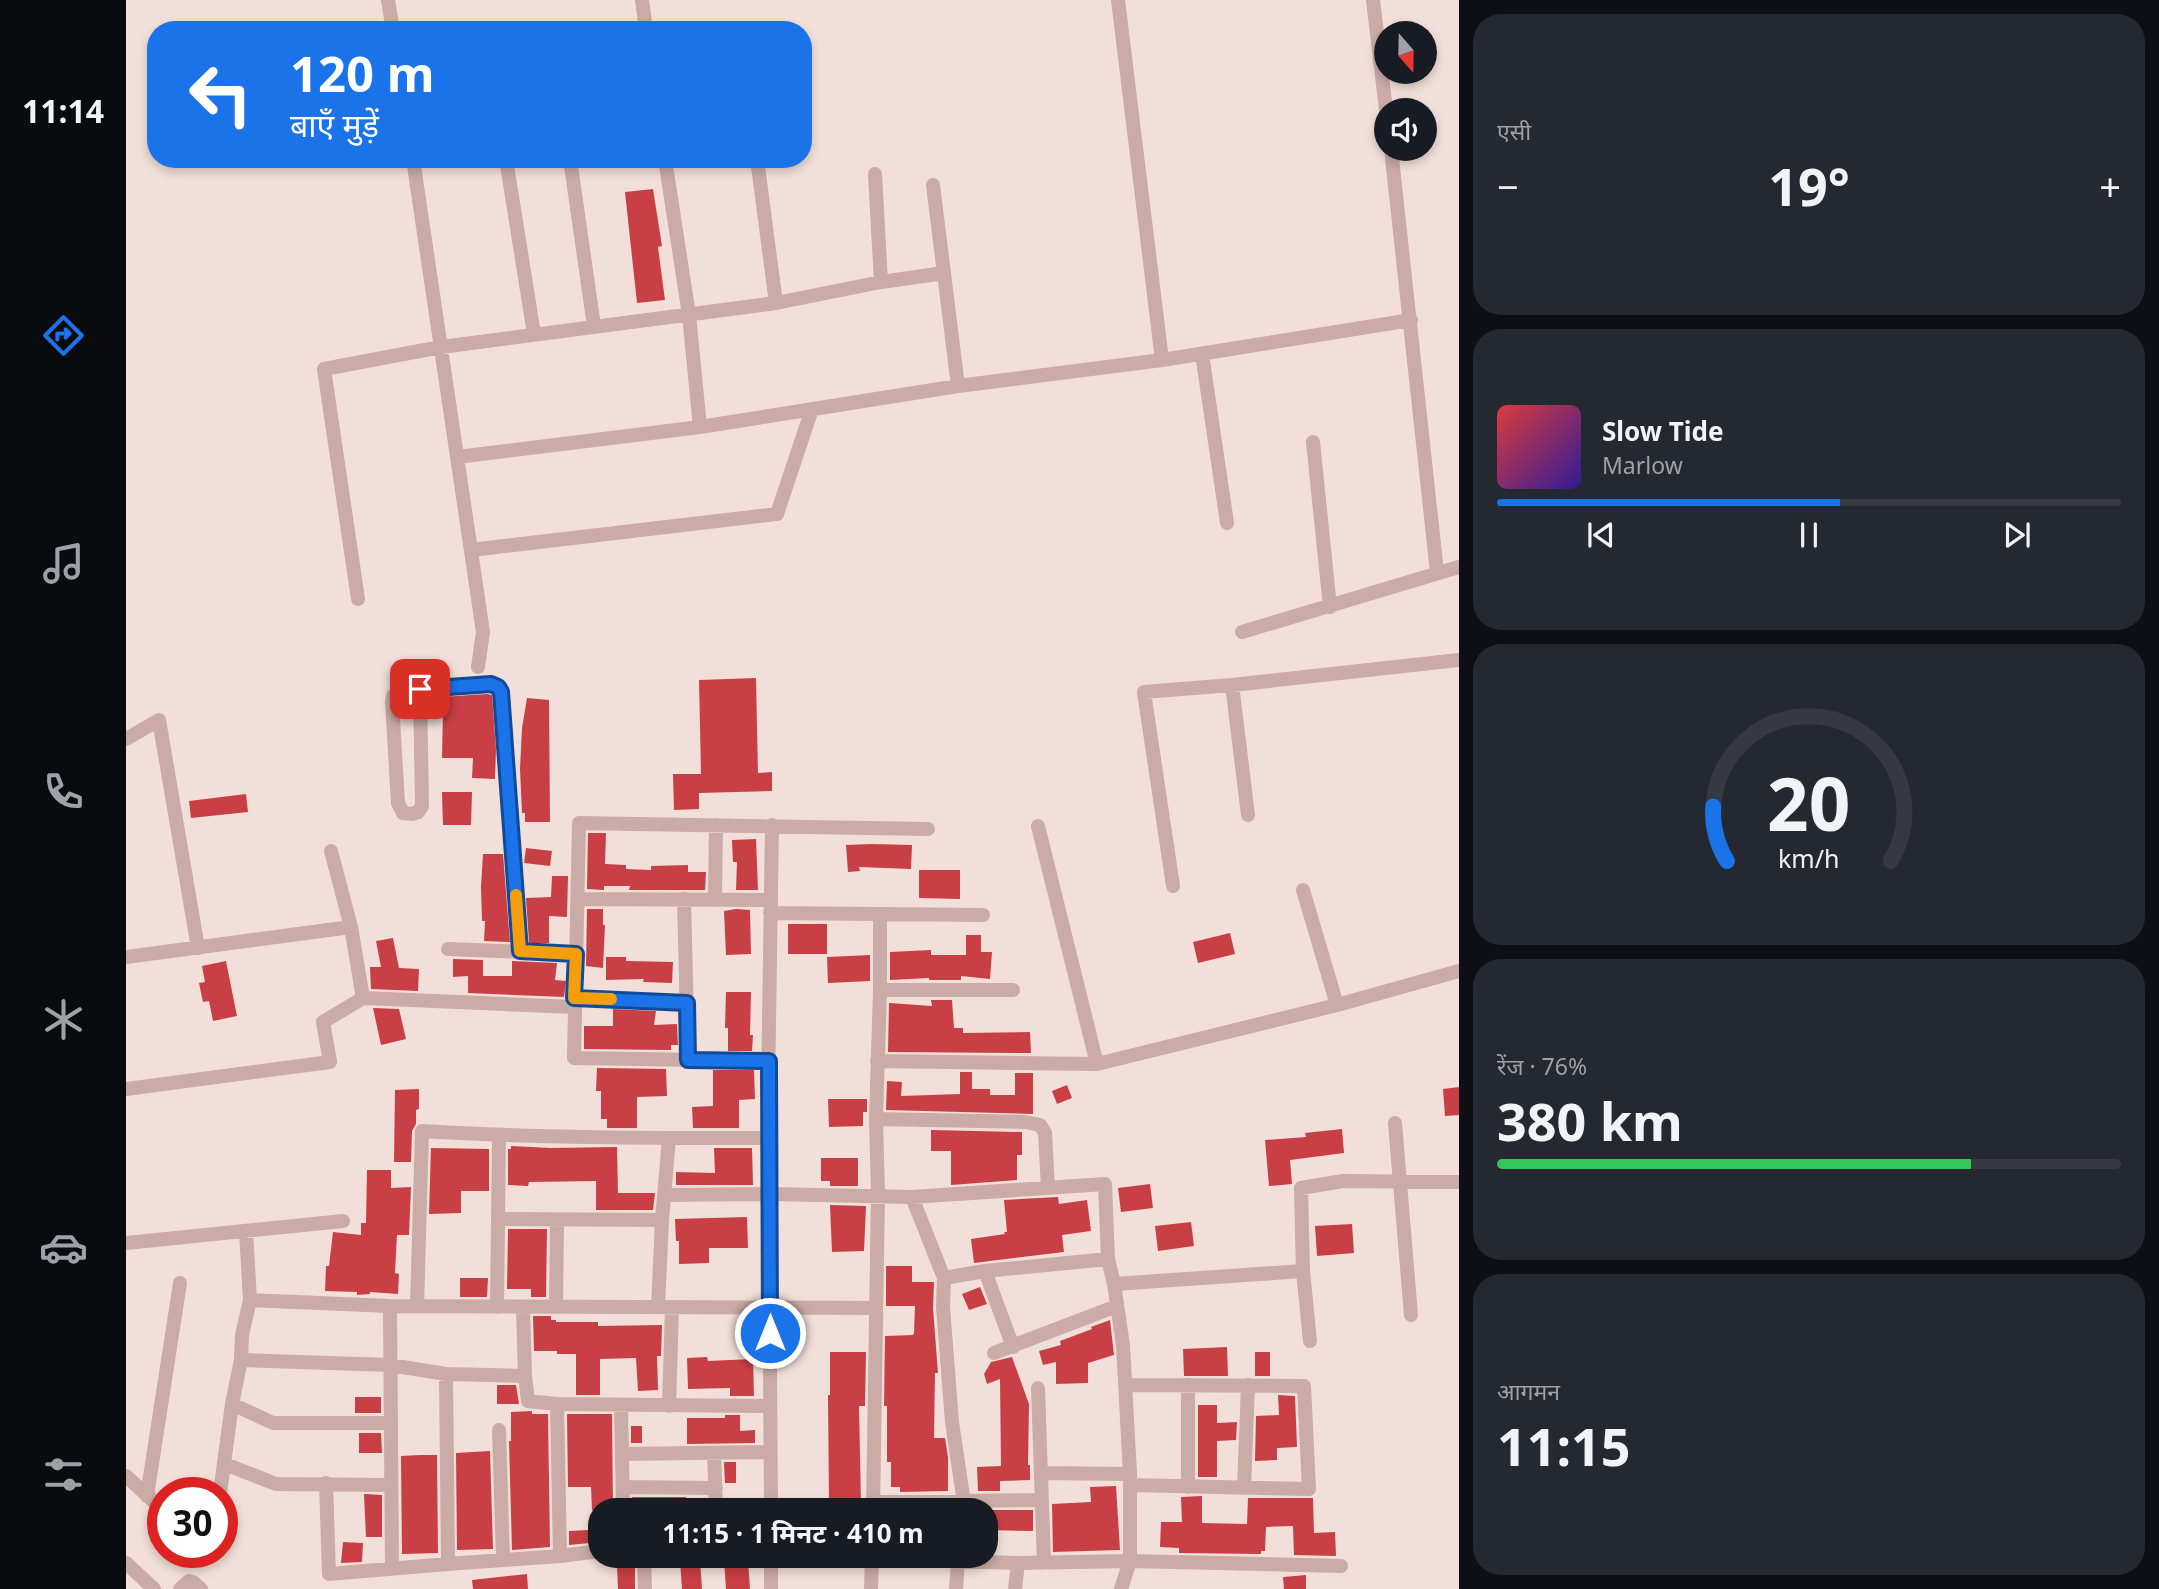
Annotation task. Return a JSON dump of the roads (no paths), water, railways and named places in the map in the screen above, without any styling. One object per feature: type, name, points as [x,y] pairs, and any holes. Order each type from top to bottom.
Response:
[{"type":"street","points":[[388,0],[392,21]]},
{"type":"street","points":[[642,0],[645,21]]},
{"type":"street","points":[[1118,0],[1162,360]]},
{"type":"street","points":[[1373,0],[1385,98]]},
{"type":"street","points":[[1392,161],[1437,572]]},
{"type":"street","points":[[414,168],[483,632],[478,667]]},
{"type":"street","points":[[507,168],[534,334]]},
{"type":"street","points":[[571,168],[594,326]]},
{"type":"street","points":[[666,168],[689,315],[700,427]]},
{"type":"street","points":[[758,168],[776,303]]},
{"type":"street","points":[[875,174],[881,282]]},
{"type":"street","points":[[933,184],[958,386]]},
{"type":"street","points":[[358,599],[324,369],[441,347],[776,303],[881,282],[944,273]]},
{"type":"street","points":[[457,457],[700,427],[958,386],[1202,354],[1411,320]]},
{"type":"street","points":[[1202,354],[1227,523]]},
{"type":"street","points":[[471,550],[777,514],[812,410]]},
{"type":"street","points":[[1313,442],[1330,607]]},
{"type":"street","points":[[1242,632],[1459,567]]},
{"type":"street","points":[[1173,886],[1144,692],[1459,660]]},
{"type":"street","points":[[420,689],[422,806],[418,812],[412,814],[403,813],[398,803],[393,696],[399,691],[420,689],[491,684],[501,692],[520,951]]},
{"type":"street","points":[[1231,685],[1248,815]]},
{"type":"street","points":[[126,738],[159,720],[198,948]]},
{"type":"street","points":[[769,1061],[574,1058],[579,824],[928,829]]},
{"type":"street","points":[[715,899],[716,825]]},
{"type":"street","points":[[771,1498],[769,1061],[772,825]]},
{"type":"street","points":[[1038,826],[1097,1065]]},
{"type":"street","points":[[331,851],[351,927],[363,998]]},
{"type":"street","points":[[1303,890],[1337,1005]]},
{"type":"street","points":[[577,899],[715,899],[880,914],[983,915]]},
{"type":"street","points":[[684,899],[688,1060]]},
{"type":"street","points":[[873,1498],[880,914]]},
{"type":"street","points":[[126,957],[351,927]]},
{"type":"street","points":[[448,949],[576,954]]},
{"type":"street","points":[[877,1061],[1097,1065],[1337,1005],[1459,971]]},
{"type":"street","points":[[880,990],[1013,990]]},
{"type":"street","points":[[126,1089],[330,1062],[323,1022],[363,998],[687,1003]]},
{"type":"street","points":[[876,1119],[1026,1122],[1040,1125],[1045,1133],[1048,1188]]},
{"type":"street","points":[[1395,1123],[1411,1315]]},
{"type":"street","points":[[417,1306],[422,1131],[499,1135],[769,1138]]},
{"type":"street","points":[[497,1307],[499,1135]]},
{"type":"street","points":[[669,1406],[662,1220],[670,1138]]},
{"type":"street","points":[[1310,1341],[1303,1271],[1301,1188],[1343,1181],[1459,1182]]},
{"type":"street","points":[[664,1195],[912,1196],[1105,1184],[1108,1259],[1124,1345],[1130,1480],[1130,1561],[1122,1589]]},
{"type":"street","points":[[912,1196],[944,1278],[943,1307],[952,1422],[964,1498]]},
{"type":"street","points":[[498,1219],[662,1220]]},
{"type":"street","points":[[126,1243],[343,1221]]},
{"type":"street","points":[[556,1306],[557,1221]]},
{"type":"street","points":[[223,1477],[232,1404],[241,1360],[242,1335],[250,1300],[246,1231]]},
{"type":"street","points":[[944,1278],[1108,1259]]},
{"type":"street","points":[[1114,1284],[1303,1271]]},
{"type":"street","points":[[985,1272],[1013,1347]]},
{"type":"street","points":[[150,1477],[180,1283]]},
{"type":"street","points":[[250,1300],[390,1306],[876,1308]]},
{"type":"street","points":[[390,1306],[392,1569]]},
{"type":"street","points":[[994,1353],[1117,1306]]},
{"type":"street","points":[[523,1307],[528,1401],[621,1406],[770,1406]]},
{"type":"street","points":[[241,1360],[390,1366],[446,1374],[525,1376]]},
{"type":"street","points":[[446,1374],[448,1563]]},
{"type":"street","points":[[1041,1473],[1188,1487],[1310,1489],[1304,1386],[1126,1385]]},
{"type":"street","points":[[1188,1385],[1188,1487]]},
{"type":"street","points":[[1244,1488],[1248,1385]]},
{"type":"street","points":[[1038,1388],[1044,1563]]},
{"type":"street","points":[[232,1404],[273,1423],[391,1423]]},
{"type":"street","points":[[558,1404],[559,1556]]},
{"type":"street","points":[[621,1406],[623,1498]]},
{"type":"street","points":[[499,1430],[503,1560]]},
{"type":"street","points":[[623,1454],[770,1452]]},
{"type":"street","points":[[714,1453],[716,1498]]},
{"type":"street","points":[[225,1464],[276,1484],[391,1485]]},
{"type":"street","points":[[126,1476],[147,1496]]},
{"type":"street","points":[[326,1483],[328,1574],[588,1552]]},
{"type":"street","points":[[623,1487],[716,1488]]},
{"type":"street","points":[[998,1503],[1042,1500]]},
{"type":"street","points":[[998,1562],[1130,1561],[1341,1566]]},
{"type":"street","points":[[126,1563],[154,1589]]},
{"type":"street","points":[[1015,1589],[1018,1563]]},
{"type":"street","points":[[644,1568],[645,1589]]},
{"type":"street","points":[[771,1568],[771,1589]]},
{"type":"street","points":[[871,1589],[872,1568]]},
{"type":"street","points":[[956,1589],[962,1568]]},
{"type":"street","points":[[180,1589],[189,1581],[201,1589]]}]
